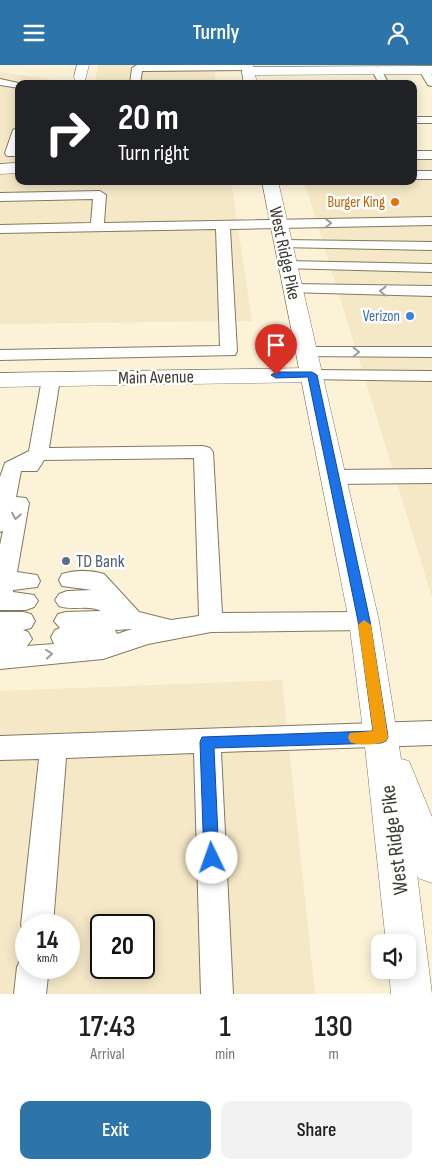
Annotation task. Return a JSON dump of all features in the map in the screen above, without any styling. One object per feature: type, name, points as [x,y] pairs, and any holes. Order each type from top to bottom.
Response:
[{"type":"main road","points":[[249,72],[311,68],[377,70],[395,67],[428,70]]},
{"type":"main road","points":[[0,169],[15,168]]},
{"type":"main road","name":"West Ridge Pike","points":[[271,185],[364,621],[381,737],[405,934]]},
{"type":"main road","name":"Main Avenue","points":[[0,380],[131,378],[310,363]]},
{"type":"main road","name":"West Ridge Pike","points":[[381,737],[432,864]]},
{"type":"main road","points":[[410,979],[412,994]]},
{"type":"lane","points":[[136,80],[137,68],[249,72]]},
{"type":"lane","points":[[377,70],[382,80]]},
{"type":"lane","points":[[428,70],[432,83]]},
{"type":"lane","points":[[0,82],[15,84]]},
{"type":"lane","points":[[417,120],[432,120]]},
{"type":"lane","points":[[10,153],[15,140]]},
{"type":"lane","points":[[417,175],[432,175]]},
{"type":"lane","points":[[0,197],[100,195],[98,227]]},
{"type":"lane","points":[[286,256],[432,221]]},
{"type":"lane","points":[[0,355],[229,351],[223,225]]},
{"type":"lane","points":[[0,229],[223,225],[286,256],[432,291]]},
{"type":"lane","points":[[286,256],[432,246]]},
{"type":"lane","points":[[286,256],[432,268]]},
{"type":"lane","points":[[310,363],[432,351]]},
{"type":"lane","points":[[131,378],[133,352]]},
{"type":"lane","points":[[310,363],[432,376]]},
{"type":"lane","points":[[17,617],[1,594],[24,476],[38,454],[51,379]]},
{"type":"lane","points":[[0,524],[12,468],[38,454],[204,457]]},
{"type":"lane","points":[[24,476],[38,468],[204,457]]},
{"type":"lane","points":[[204,457],[211,623]]},
{"type":"lane","points":[[333,477],[432,476]]},
{"type":"lane","points":[[140,627],[100,599],[67,610],[140,627],[174,630],[211,623],[364,621]]},
{"type":"lane","points":[[0,659],[103,649],[140,627]]},
{"type":"lane","points":[[0,748],[381,737],[432,733]]},
{"type":"lane","points":[[207,742],[217,994]]},
{"type":"lane","points":[[38,914],[54,746]]},
{"type":"lane","points":[[30,994],[32,979]]},
{"type":"shaded area","points":[[98,65],[214,65],[216,80],[96,80]]},
{"type":"shaded area","points":[[0,72],[54,80],[15,80],[15,185],[232,185],[252,321],[0,324]]},
{"type":"shaded area","points":[[417,150],[432,150],[432,597],[305,185],[417,185]]},
{"type":"shaded area","points":[[282,680],[315,994],[0,994],[0,691]]},
{"type":"slow traffic","points":[[355,737],[381,737],[364,625]]},
{"type":"place","name":"Burger King","points":[[395,202]]},
{"type":"place","name":"Verizon","points":[[410,316]]},
{"type":"place","name":"TD Bank","points":[[66,561]]},
{"type":"route","points":[[212,858],[207,742],[381,737],[364,621],[312,375],[276,375]]}]
